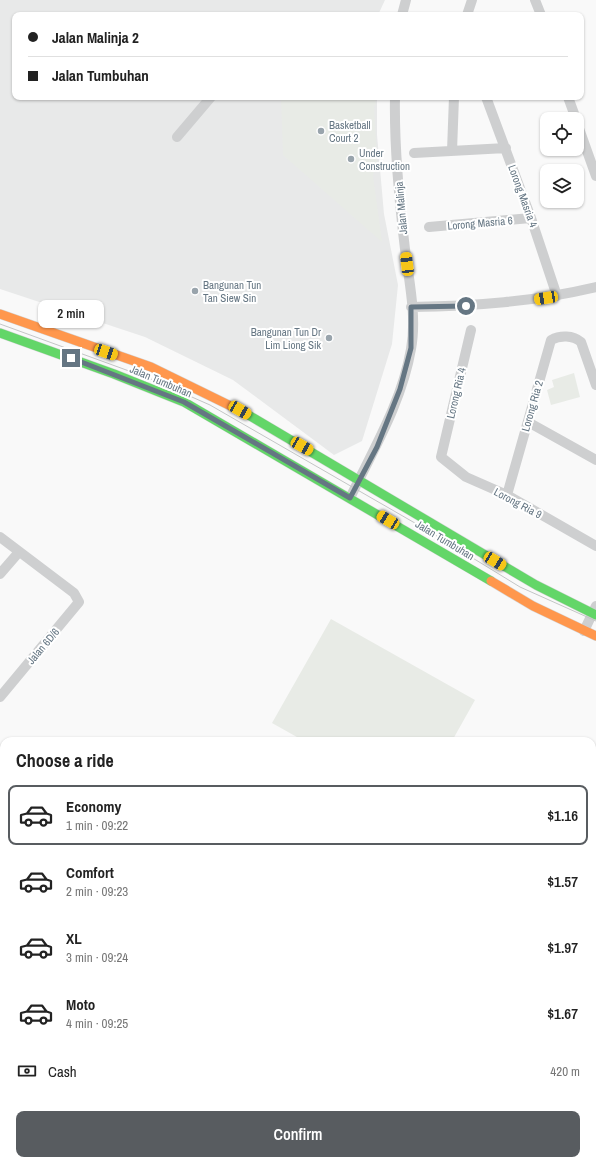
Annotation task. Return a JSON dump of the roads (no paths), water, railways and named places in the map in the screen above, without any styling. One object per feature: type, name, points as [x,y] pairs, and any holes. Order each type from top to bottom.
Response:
[{"type":"main road","name":"Jalan Tumbuhan","points":[[0,314],[151,367],[228,403],[387,495],[536,585],[565,600],[595,612]]},
{"type":"main road","name":"Jalan Tumbuhan","points":[[0,333],[114,374],[184,402],[533,606],[596,636]]},
{"type":"main road","points":[[314,477],[330,481],[337,475],[336,469],[326,460]]},
{"type":"main road","points":[[376,513],[371,499],[387,495]]},
{"type":"main road","points":[[565,600],[578,612],[580,616],[578,620],[571,624]]},
{"type":"street","points":[[403,12],[406,0]]},
{"type":"street","points":[[468,12],[472,0]]},
{"type":"street","points":[[535,0],[540,12]]},
{"type":"street","points":[[177,137],[208,100]]},
{"type":"street","name":"Jalan Malinja","points":[[350,498],[377,447],[400,389],[411,348],[411,307],[397,163],[396,100]]},
{"type":"street","points":[[452,151],[454,100]]},
{"type":"street","name":"Lorong Masria 4","points":[[487,100],[531,218],[557,296]]},
{"type":"street","points":[[569,100],[573,112]]},
{"type":"street","points":[[584,142],[596,174]]},
{"type":"street","points":[[414,154],[506,148]]},
{"type":"street","name":"Lorong Masria 6","points":[[428,228],[531,218]]},
{"type":"street","points":[[411,307],[481,306],[557,296],[596,287]]},
{"type":"street","name":"Lorong Ria 4","points":[[442,457],[471,330]]},
{"type":"street","name":"Lorong Ria 2","points":[[507,495],[550,342],[555,338],[576,337],[581,342],[596,385]]},
{"type":"street","points":[[528,422],[596,460]]},
{"type":"street","name":"Lorong Ria 9","points":[[442,457],[466,477],[507,495],[596,546]]},
{"type":"street","points":[[0,536],[19,552],[0,574]]},
{"type":"street","name":"Jalan 6D/6","points":[[0,697],[78,604],[79,600],[74,593],[19,552]]},
{"type":"street","points":[[584,631],[595,612]]},
{"type":"tram line","points":[[0,324],[151,379],[210,405],[427,530],[520,587],[596,621]]},
{"type":"place","name":"Basketball Court 2","points":[[321,131]]},
{"type":"place","name":"Under Construction","points":[[351,159]]},
{"type":"place","name":"Bangunan Tun Tan Siew Sin","points":[[195,291]]},
{"type":"place","name":"Bangunan Tun Dr Lim Liong Sik","points":[[329,338]]}]
